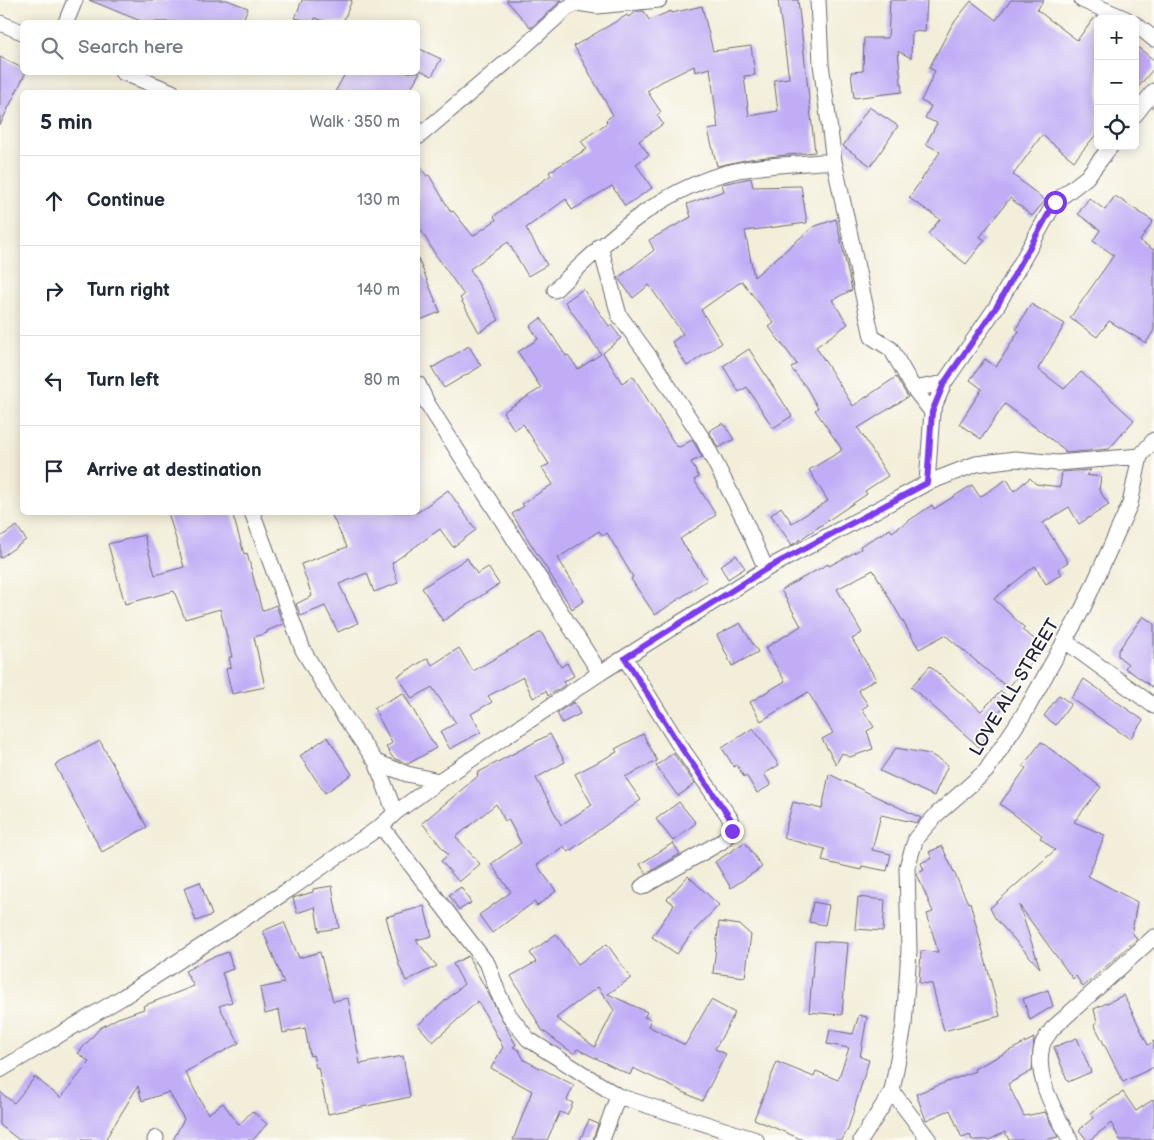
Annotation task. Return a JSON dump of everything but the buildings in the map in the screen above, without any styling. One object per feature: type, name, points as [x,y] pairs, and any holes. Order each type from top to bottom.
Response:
[{"type":"street","points":[[67,20],[75,0]]},
{"type":"street","points":[[420,135],[567,8],[577,4],[597,6],[659,0]]},
{"type":"street","points":[[818,0],[821,64],[834,161],[872,337],[891,348],[914,388],[932,412]]},
{"type":"street","points":[[1082,0],[1117,15]]},
{"type":"street","points":[[0,23],[20,31]]},
{"type":"street","points":[[1139,27],[1154,39]]},
{"type":"street","points":[[130,75],[167,90]]},
{"type":"street","points":[[1139,111],[1154,92]]},
{"type":"street","points":[[927,483],[932,412],[944,383],[997,306],[1055,202],[1087,177],[1108,150]]},
{"type":"street","points":[[555,290],[600,246],[641,215],[691,185],[739,170],[834,161]]},
{"type":"street","points":[[600,246],[619,315],[651,358],[704,441],[743,517],[766,569]]},
{"type":"street","points":[[914,388],[944,383]]},
{"type":"street","points":[[420,388],[427,403],[600,673]]},
{"type":"street","name":"LOVE ALL STREET","points":[[861,1140],[892,1091],[904,1026],[909,950],[907,868],[916,838],[937,814],[986,771],[1025,712],[1083,608],[1130,504],[1140,456],[1154,440]]},
{"type":"street","points":[[0,1070],[123,997],[290,889],[380,826],[439,781],[600,673],[766,569],[927,483],[976,464],[1015,459],[1057,463],[1140,456]]},
{"type":"street","points":[[253,515],[303,650],[331,698],[376,762],[395,813]]},
{"type":"street","points":[[1065,641],[1154,706]]},
{"type":"street","points":[[625,658],[678,743],[730,818],[732,831],[721,842],[642,887]]},
{"type":"street","points":[[376,762],[407,774],[439,781]]},
{"type":"street","points":[[380,826],[488,965],[498,993],[509,1015],[528,1039],[618,1096],[756,1140]]},
{"type":"street","points":[[1070,1140],[1046,1089],[1040,1065],[1042,1045],[1052,1029],[1154,937]]},
{"type":"street","points":[[892,1091],[929,1140]]},
{"type":"street","points":[[602,1140],[618,1096]]},
{"type":"route","points":[[732,831],[730,818],[678,743],[625,658],[766,569],[927,483],[932,412],[944,383],[997,306],[1055,202]]}]
